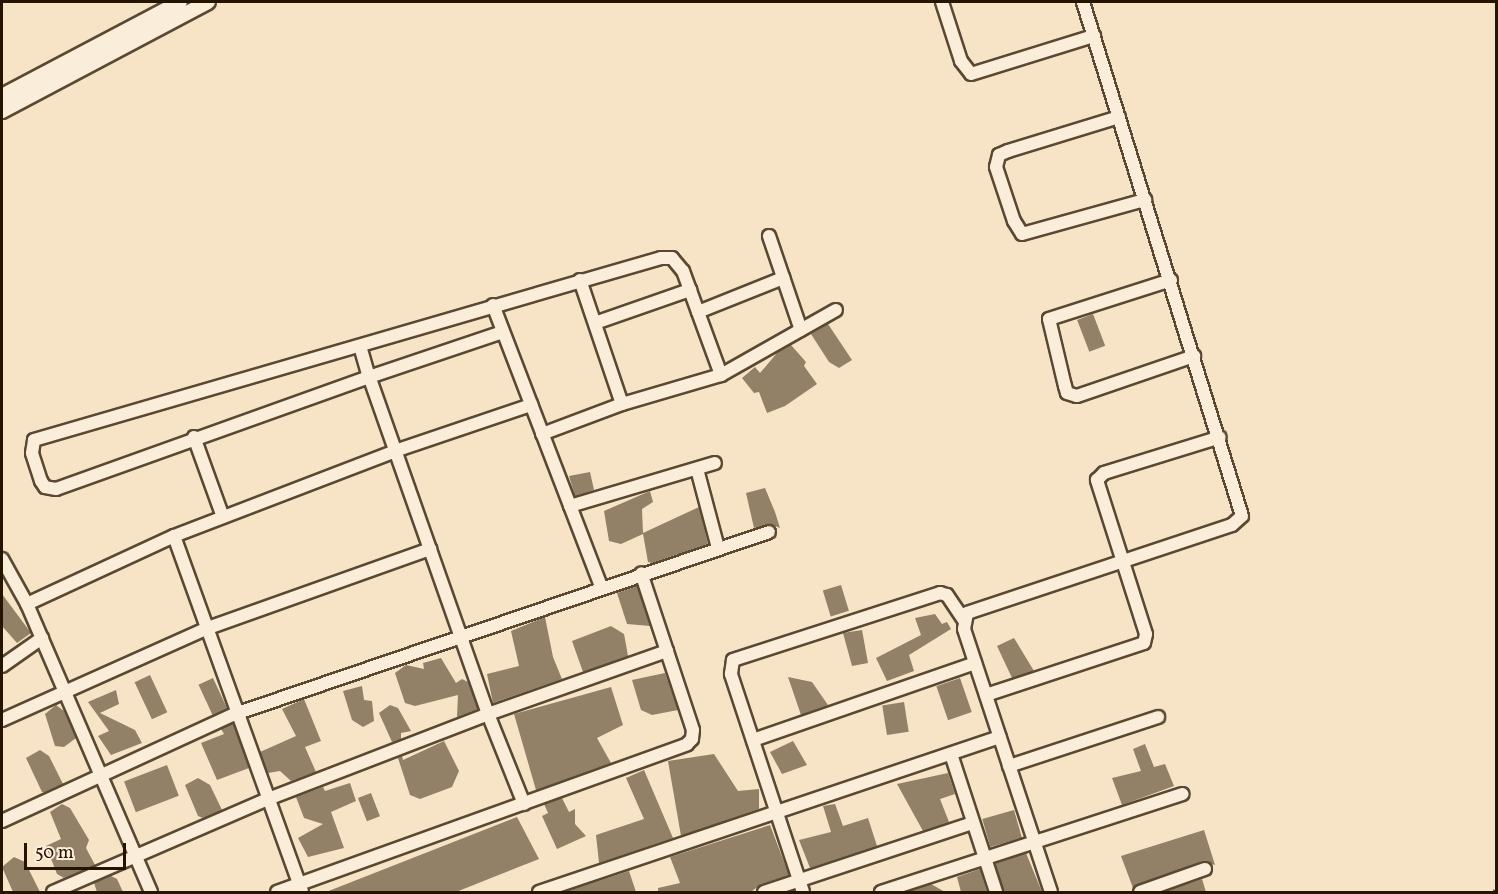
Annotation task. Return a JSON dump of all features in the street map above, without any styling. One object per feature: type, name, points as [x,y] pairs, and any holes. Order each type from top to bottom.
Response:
[{"type":"street","points":[[2,96],[180,2]]},
{"type":"street","points":[[2,111],[208,2]]},
{"type":"street","points":[[942,2],[961,61],[971,74],[1094,36]]},
{"type":"street","points":[[964,620],[967,613],[977,609],[1239,521],[1242,507],[1083,2]]},
{"type":"street","points":[[1119,117],[1008,151],[999,155],[996,167],[1014,221],[1022,234],[1145,200]]},
{"type":"street","points":[[769,236],[801,330]]},
{"type":"street","points":[[503,332],[194,437],[56,489],[45,487],[32,453],[34,440],[39,436],[360,346],[580,280],[672,258],[683,271],[721,375]]},
{"type":"street","points":[[698,312],[783,278]]},
{"type":"street","points":[[580,280],[622,404]]},
{"type":"street","points":[[1171,280],[1049,319],[1067,393],[1077,396],[1194,356]]},
{"type":"street","points":[[595,323],[690,290]]},
{"type":"street","points":[[493,305],[601,587]]},
{"type":"street","points":[[542,434],[622,404],[721,375],[836,310]]},
{"type":"street","points":[[360,346],[395,451],[463,636],[488,714],[524,804]]},
{"type":"street","points":[[27,604],[174,536],[223,516],[395,451],[531,405]]},
{"type":"street","points":[[194,437],[223,516]]},
{"type":"street","points":[[986,695],[1144,643],[1146,634],[1098,486],[1099,476],[1220,437]]},
{"type":"street","points":[[570,506],[715,463]]},
{"type":"street","points":[[697,469],[718,548]]},
{"type":"street","points":[[2,821],[235,714],[641,573],[769,532]]},
{"type":"street","points":[[174,536],[208,628],[235,714],[300,888]]},
{"type":"street","points":[[2,720],[208,628],[430,549]]},
{"type":"street","points":[[2,559],[27,604],[152,892]]},
{"type":"street","points":[[277,892],[300,888],[680,747],[692,739],[667,651],[641,573]]},
{"type":"street","points":[[801,887],[731,674],[733,660],[940,593],[947,595],[964,620],[975,663],[1051,892]]},
{"type":"street","points":[[2,666],[42,638]]},
{"type":"street","points":[[53,892],[268,799],[488,714],[667,651]]},
{"type":"street","points":[[753,740],[975,663]]},
{"type":"street","points":[[1009,766],[1158,717]]},
{"type":"street","points":[[539,892],[1000,737]]},
{"type":"street","points":[[951,754],[996,892]]},
{"type":"street","points":[[881,892],[1182,794]]},
{"type":"street","points":[[764,892],[801,887],[974,824]]},
{"type":"street","points":[[1140,892],[1205,869]]},
{"type":"building","points":[[1093,314],[1105,346],[1089,352],[1077,320]]},
{"type":"building","points":[[828,324],[852,360],[839,368],[829,362],[811,334]]},
{"type":"building","points":[[791,345],[806,362],[804,366],[817,384],[785,406],[767,413],[759,392],[754,393],[742,378],[755,367],[760,373],[777,353]]},
{"type":"building","points":[[590,472],[594,490],[575,496],[569,476]]},
{"type":"building","points":[[765,488],[780,528],[770,524],[754,528],[746,493]]},
{"type":"building","points":[[650,491],[653,502],[642,509],[643,533],[699,507],[708,544],[652,563],[648,562],[643,534],[621,544],[609,541],[604,511]]},
{"type":"building","points":[[841,585],[849,611],[831,616],[823,591]]},
{"type":"building","points":[[637,586],[650,626],[627,624],[617,593]]},
{"type":"building","points":[[2,594],[31,633],[17,643],[2,626]]},
{"type":"building","points":[[935,614],[942,624],[947,622],[951,629],[909,655],[914,671],[887,681],[876,658],[921,635],[915,618]]},
{"type":"building","points":[[545,617],[553,657],[562,679],[493,703],[487,674],[519,666],[511,631]]},
{"type":"building","points":[[611,626],[624,634],[628,656],[583,672],[572,641]]},
{"type":"building","points":[[862,630],[868,663],[852,666],[843,633]]},
{"type":"building","points":[[1014,638],[1034,671],[1012,678],[997,646]]},
{"type":"building","points":[[441,658],[456,683],[462,679],[468,682],[478,709],[457,717],[458,695],[415,706],[405,703],[395,673],[406,665],[424,669],[423,663]]},
{"type":"building","points":[[665,673],[678,710],[652,715],[641,710],[632,680]]},
{"type":"building","points":[[150,675],[167,712],[152,719],[135,682]]},
{"type":"building","points":[[788,677],[812,682],[828,705],[801,715]]},
{"type":"building","points":[[213,678],[227,708],[212,715],[198,685]]},
{"type":"building","points":[[960,678],[972,712],[948,720],[936,686]]},
{"type":"building","points":[[362,686],[364,700],[372,701],[374,721],[363,727],[352,720],[343,691]]},
{"type":"building","points":[[611,687],[623,725],[597,738],[611,763],[536,790],[514,714]]},
{"type":"building","points":[[116,690],[119,704],[100,713],[135,730],[142,743],[111,755],[98,736],[109,731],[88,702]]},
{"type":"building","points":[[304,699],[321,741],[305,747],[316,772],[291,781],[280,771],[268,773],[260,752],[296,736],[282,709]]},
{"type":"building","points":[[904,702],[909,732],[887,735],[882,705]]},
{"type":"building","points":[[56,705],[64,711],[76,738],[64,747],[55,746],[45,714]]},
{"type":"building","points":[[390,705],[398,708],[411,731],[401,733],[401,739],[392,742],[379,713]]},
{"type":"building","points":[[233,724],[249,768],[217,780],[201,743],[224,734],[221,729]]},
{"type":"building","points":[[444,741],[459,771],[452,787],[420,799],[410,795],[398,758],[402,756],[403,760]]},
{"type":"building","points":[[793,741],[807,765],[782,774],[770,752]]},
{"type":"building","points":[[1145,744],[1154,767],[1165,764],[1174,786],[1122,805],[1112,778],[1141,771],[1133,749]]},
{"type":"building","points":[[40,750],[49,756],[63,784],[45,792],[42,792],[26,758]]},
{"type":"building","points":[[714,754],[738,791],[759,789],[759,809],[681,836],[668,761]]},
{"type":"building","points":[[167,765],[179,796],[136,812],[124,781]]},
{"type":"building","points":[[644,770],[673,838],[599,863],[596,835],[644,819],[626,778]]},
{"type":"building","points":[[948,773],[955,794],[940,799],[949,822],[923,831],[897,784]]},
{"type":"building","points":[[198,778],[210,785],[222,810],[203,818],[198,816],[185,785]]},
{"type":"building","points":[[350,783],[356,801],[331,812],[344,848],[308,857],[298,838],[323,824],[304,818],[296,797],[323,787],[325,791]]},
{"type":"building","points":[[371,793],[380,816],[367,821],[358,798]]},
{"type":"building","points":[[562,798],[569,812],[575,809],[575,824],[586,836],[557,849],[542,816],[548,813],[544,804]]},
{"type":"building","points":[[62,804],[70,808],[89,840],[86,848],[95,865],[64,878],[57,874],[46,846],[61,839],[50,812]]},
{"type":"building","points":[[835,804],[843,826],[868,818],[877,846],[810,868],[799,840],[831,832],[823,806]]},
{"type":"building","points":[[1014,810],[1022,838],[990,847],[982,819]]},
{"type":"building","points":[[517,817],[539,859],[456,892],[326,892]]},
{"type":"building","points":[[770,825],[789,875],[761,884],[751,892],[658,892],[658,888],[680,883],[670,857]]},
{"type":"building","points":[[1204,830],[1215,865],[1202,861],[1133,888],[1121,856]]},
{"type":"building","points":[[1026,853],[1042,892],[1004,892],[995,863]]},
{"type":"building","points":[[14,857],[25,862],[40,892],[13,892],[2,867]]},
{"type":"building","points":[[980,869],[987,892],[961,892],[957,877]]},
{"type":"building","points":[[629,871],[636,892],[567,892],[567,891]]},
{"type":"building","points":[[111,876],[117,879],[123,892],[97,892],[94,883]]},
{"type":"building","points":[[1202,879],[1206,892],[1163,892]]},
{"type":"building","points":[[931,884],[945,892],[906,892]]}]
